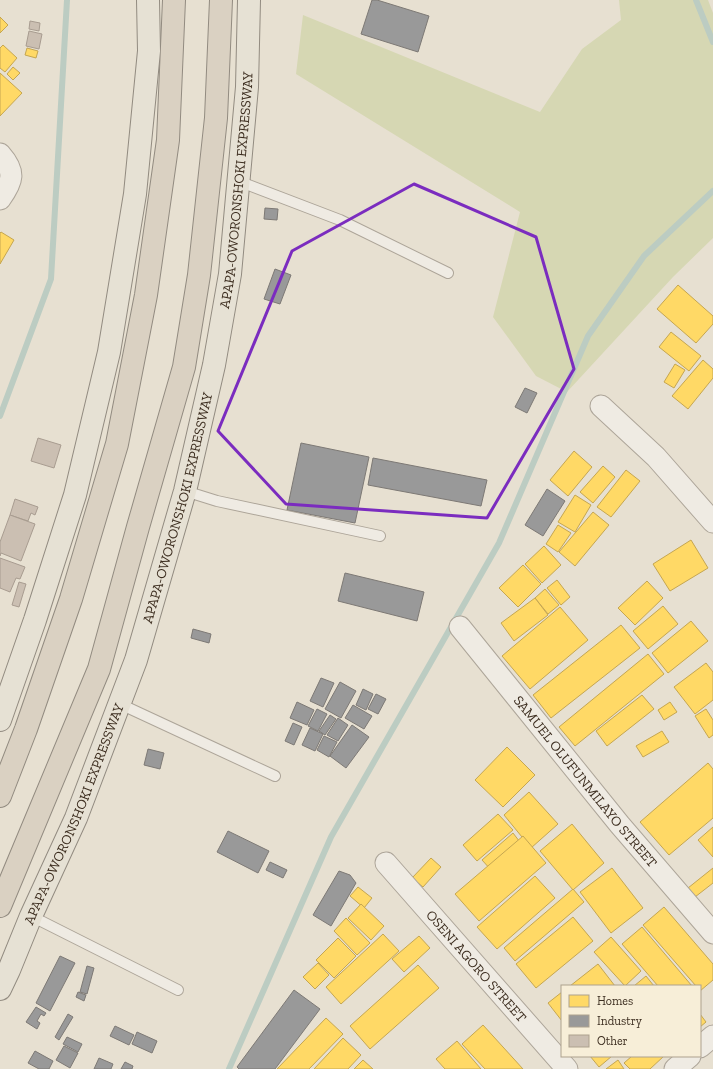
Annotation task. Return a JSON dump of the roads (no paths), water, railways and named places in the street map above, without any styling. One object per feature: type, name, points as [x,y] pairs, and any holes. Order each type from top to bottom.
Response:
[{"type":"highway","points":[[0,796],[26,729],[71,599],[116,444],[146,294],[168,140],[174,0]]},
{"type":"highway","name":"APAPA-OWORONSHOKI EXPRESSWAY","points":[[0,906],[99,669],[184,366],[199,275],[216,118],[221,0]]},
{"type":"main road","points":[[0,720],[35,620],[75,495],[109,352],[135,194],[149,51],[148,0]]},
{"type":"main road","name":"APAPA-OWORONSHOKI EXPRESSWAY","points":[[0,989],[31,916],[76,818],[120,704],[136,660],[185,491],[216,358],[230,274],[246,87],[249,0]]},
{"type":"street","points":[[0,154],[6,160],[11,170],[9,187],[0,199]]},
{"type":"street","points":[[601,406],[656,457],[713,522]]},
{"type":"street","name":"SAMUEL OLUFUNMILAYO STREET","points":[[460,628],[620,825],[713,933]]},
{"type":"street","name":"OSENI AGORO STREET","points":[[386,863],[567,1069]]},
{"type":"street","points":[[701,1046],[713,1036]]},
{"type":"street","points":[[675,1069],[689,1057]]},
{"type":"lane","points":[[238,181],[340,220],[448,273]]},
{"type":"lane","points":[[185,491],[217,501],[380,536]]},
{"type":"lane","points":[[120,704],[275,776]]},
{"type":"lane","points":[[31,916],[178,990]]},
{"type":"waterway","points":[[0,416],[51,279],[67,0]]},
{"type":"waterway","points":[[696,0],[713,42]]},
{"type":"waterway","points":[[229,1069],[331,837],[499,543],[588,336],[644,256],[713,191]]}]
